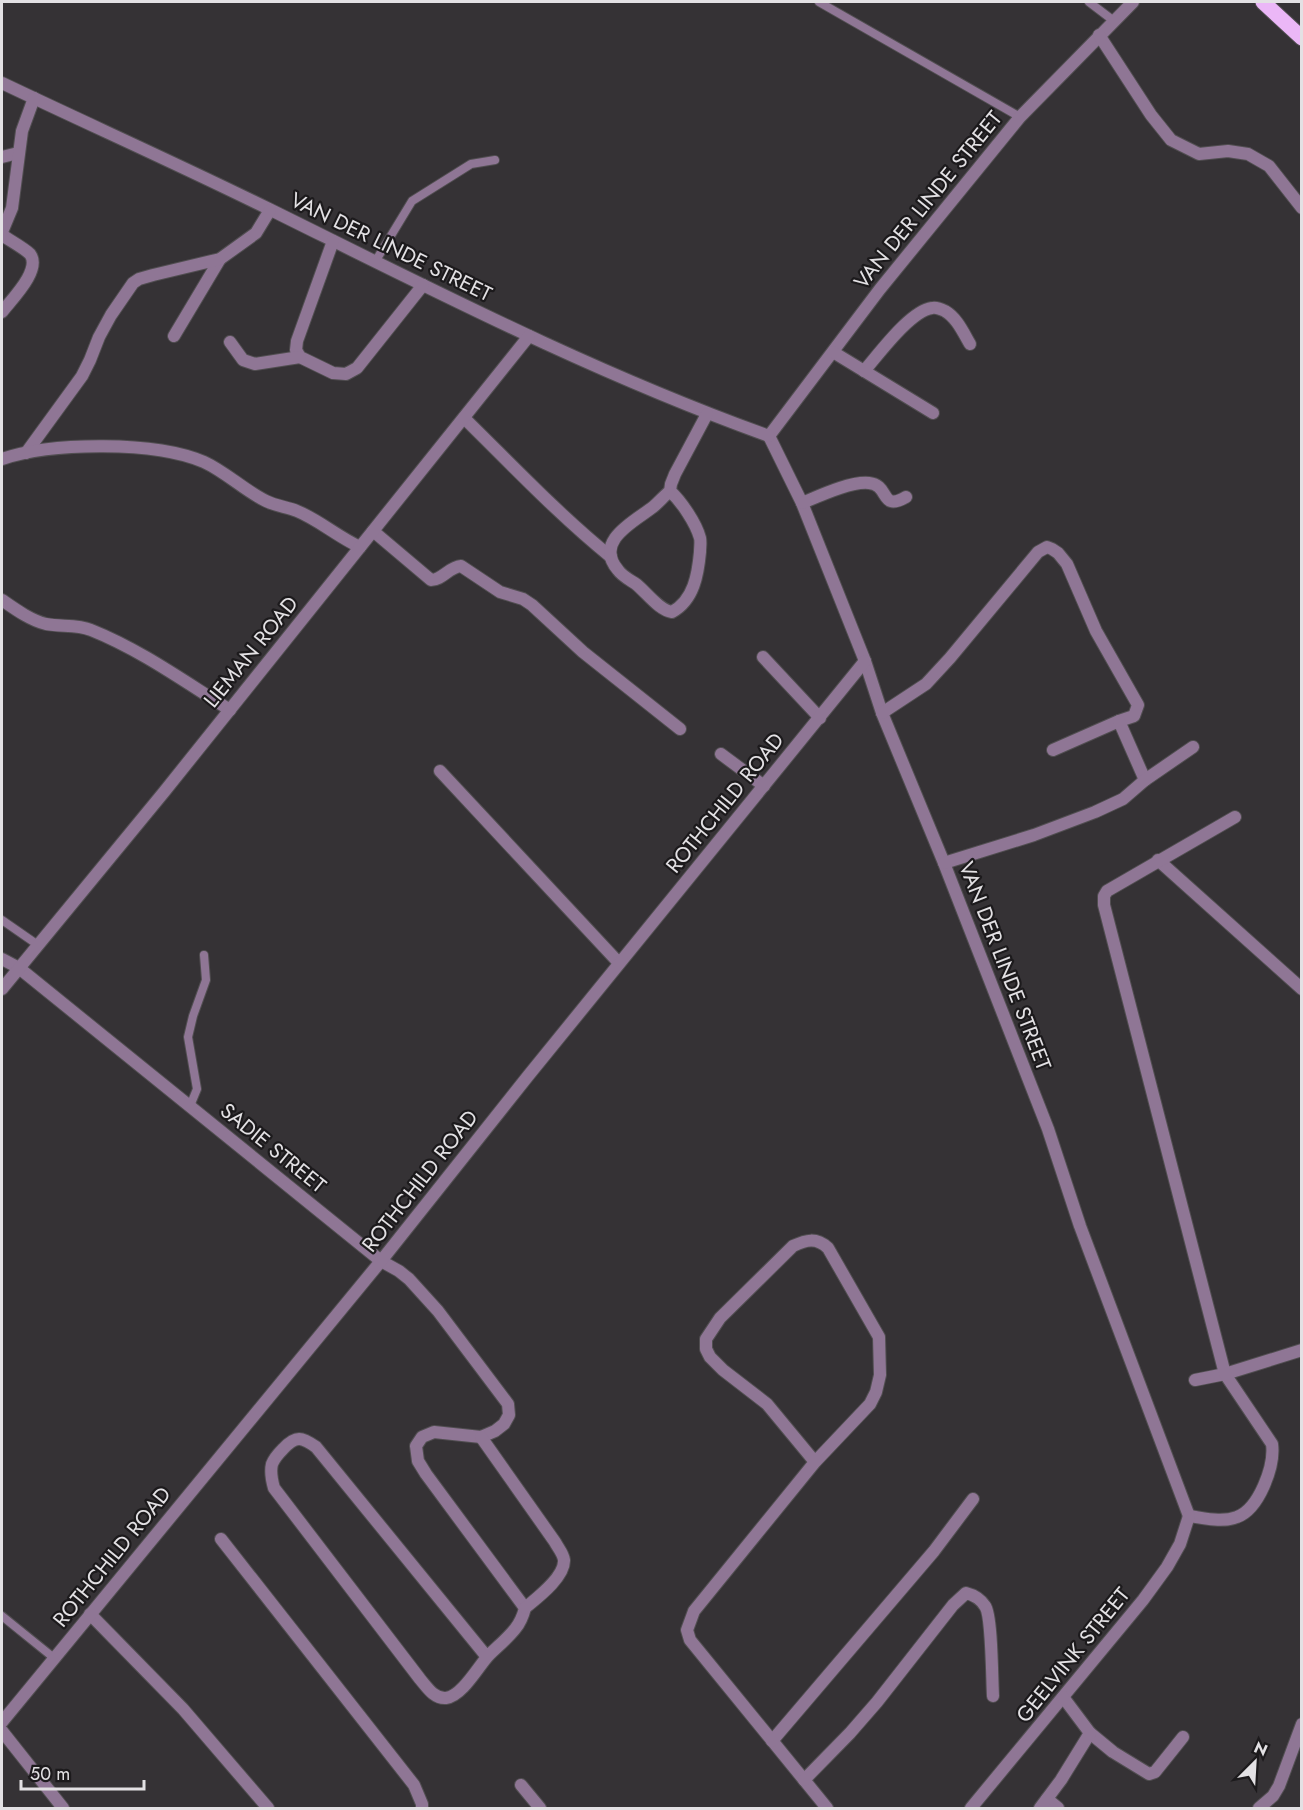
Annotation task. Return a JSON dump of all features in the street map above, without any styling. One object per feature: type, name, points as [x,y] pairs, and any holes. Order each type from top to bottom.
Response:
[{"type":"main road","points":[[1263,2],[1302,38]]},
{"type":"street","name":"VAN DER LINDE STREET","points":[[769,436],[880,289],[1020,117],[1133,2]]},
{"type":"street","points":[[1099,35],[1151,115],[1172,140],[1199,154],[1228,151],[1248,154],[1269,166],[1302,208]]},
{"type":"street","name":"VAN DER LINDE STREET","points":[[2,82],[529,336],[707,414],[769,436],[802,503],[866,662],[882,713],[944,863],[1048,1130],[1080,1226],[1189,1516]]},
{"type":"street","points":[[2,312],[29,277],[33,261],[30,254],[2,233],[12,208],[22,130],[34,98]]},
{"type":"street","points":[[2,157],[18,153]]},
{"type":"street","points":[[26,453],[82,376],[111,315],[133,283],[153,275],[220,259],[256,233],[270,210]]},
{"type":"street","points":[[333,241],[297,341],[296,350],[300,357],[333,373],[346,374],[357,368],[423,285]]},
{"type":"street","points":[[174,336],[220,259]]},
{"type":"street","points":[[864,370],[901,329],[921,312],[933,307],[953,317],[970,344]]},
{"type":"street","name":"LIEMAN ROAD","points":[[2,989],[230,710],[529,336]]},
{"type":"street","points":[[230,342],[243,360],[255,364],[300,357]]},
{"type":"street","points":[[833,352],[933,413]]},
{"type":"street","points":[[611,557],[611,546],[618,533],[670,491],[675,474],[707,414]]},
{"type":"street","points":[[464,418],[587,538],[611,557],[618,570],[659,606],[672,612],[682,606],[694,587],[701,539],[678,498],[670,491]]},
{"type":"street","points":[[2,459],[56,448],[84,446],[170,451],[206,463],[268,502],[297,511],[360,548]]},
{"type":"street","points":[[802,503],[856,484],[869,483],[877,485],[891,503],[897,503],[906,497]]},
{"type":"street","points":[[373,531],[431,580],[436,580],[454,567],[461,566],[500,592],[523,599],[583,652],[680,729]]},
{"type":"street","points":[[882,713],[926,684],[1038,552],[1047,547],[1058,553],[1067,564],[1096,631],[1138,705],[1134,716],[1053,750]]},
{"type":"street","points":[[2,600],[44,623],[89,628],[139,652],[230,710]]},
{"type":"street","points":[[763,657],[820,718]]},
{"type":"street","name":"ROTHCHILD ROAD","points":[[2,1722],[381,1261],[619,963],[866,662]]},
{"type":"street","points":[[1119,721],[1145,780]]},
{"type":"street","points":[[944,863],[1034,836],[1123,799],[1145,780],[1193,747]]},
{"type":"street","points":[[721,754],[764,786]]},
{"type":"street","points":[[440,771],[619,963]]},
{"type":"street","points":[[1189,1516],[1218,1520],[1237,1517],[1246,1511],[1258,1497],[1274,1455],[1272,1444],[1225,1374],[1104,905],[1104,896],[1107,891],[1158,860],[1235,817]]},
{"type":"street","points":[[1158,860],[1302,989]]},
{"type":"street","name":"SADIE STREET","points":[[2,959],[19,968],[381,1261],[409,1279],[438,1311],[508,1404],[508,1415],[504,1424],[481,1437]]},
{"type":"street","points":[[815,1462],[767,1404],[710,1357],[705,1339],[720,1318],[744,1294],[793,1246],[805,1240],[815,1240],[828,1248],[879,1337],[880,1375],[876,1392],[870,1404],[815,1462],[694,1611],[687,1630],[690,1640],[827,1809]]},
{"type":"street","points":[[1195,1380],[1225,1374],[1302,1350]]},
{"type":"street","points":[[487,1657],[316,1447],[306,1440],[299,1439],[290,1441],[278,1455],[272,1465],[271,1477],[274,1488],[435,1696],[448,1698],[473,1676],[487,1657],[515,1630],[522,1620],[525,1608],[558,1576],[564,1561],[555,1542],[481,1437],[434,1432],[422,1437],[418,1441],[416,1453],[418,1461],[525,1608]]},
{"type":"street","points":[[772,1741],[934,1551],[973,1499]]},
{"type":"street","name":"GEELVINK STREET","points":[[971,1809],[1143,1600],[1167,1567],[1179,1544],[1189,1516]]},
{"type":"street","points":[[221,1539],[414,1785],[422,1809]]},
{"type":"street","points":[[804,1780],[877,1702],[953,1605],[966,1593],[975,1596],[987,1607],[993,1696]]},
{"type":"street","points":[[90,1614],[183,1709],[268,1809]]},
{"type":"street","points":[[1063,1697],[1090,1733],[1113,1752],[1149,1774],[1155,1772],[1182,1737]]},
{"type":"street","points":[[1259,1809],[1273,1796],[1279,1786],[1302,1724]]},
{"type":"street","points":[[2,1731],[63,1809]]},
{"type":"street","points":[[1058,1809],[1043,1804],[1090,1733]]},
{"type":"street","points":[[521,1785],[540,1809]]},
{"type":"lane","points":[[819,2],[1020,117]]},
{"type":"lane","points":[[1089,2],[1114,21]]},
{"type":"lane","points":[[375,262],[412,201],[471,164],[495,160]]},
{"type":"lane","points":[[2,920],[38,945]]},
{"type":"lane","points":[[190,1106],[197,1089],[188,1037],[206,980],[204,955]]},
{"type":"lane","points":[[2,1616],[54,1658]]}]
